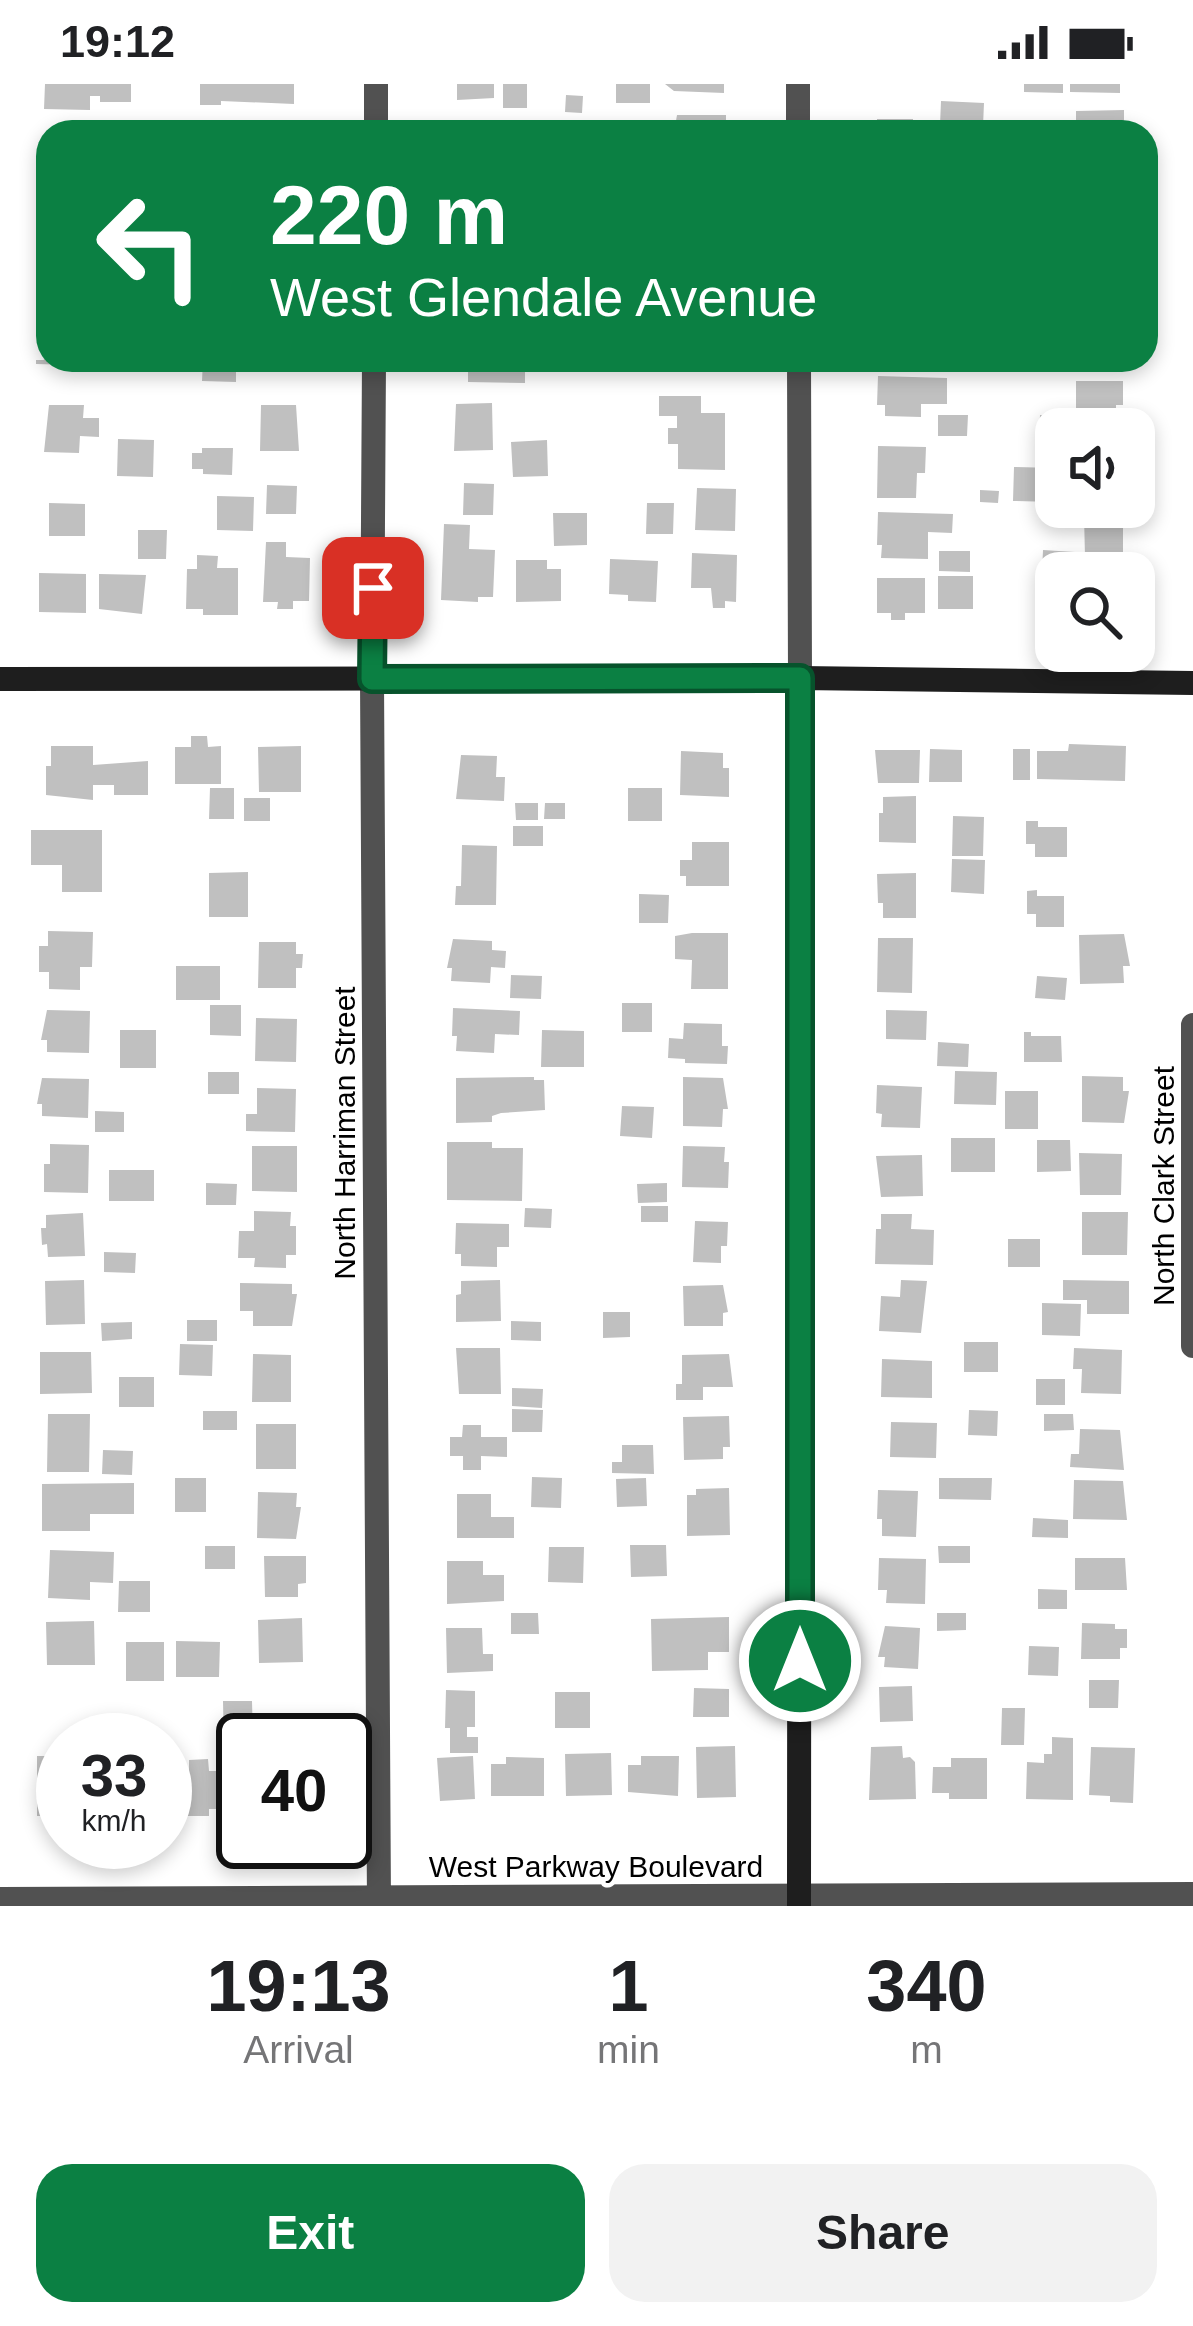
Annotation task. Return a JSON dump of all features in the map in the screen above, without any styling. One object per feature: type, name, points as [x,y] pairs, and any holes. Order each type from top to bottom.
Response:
[{"type":"street","points":[[376,84],[376,120]]},
{"type":"street","points":[[798,84],[798,120]]},
{"type":"street","name":"North Harriman Street","points":[[374,372],[379,1901]]},
{"type":"street","points":[[799,372],[800,1901]]},
{"type":"street","points":[[0,679],[800,678],[1193,683]]},
{"type":"street","name":"North Clark Street","points":[[1193,1025],[1193,1346]]},
{"type":"street","name":"West Parkway Boulevard","points":[[0,1899],[800,1901],[1193,1894]]},
{"type":"building","points":[[45,84],[131,84],[131,102],[100,102],[100,96],[90,96],[90,110],[44,109]]},
{"type":"building","points":[[200,84],[294,84],[294,104],[221,101],[221,105],[200,105]]},
{"type":"building","points":[[457,84],[494,84],[494,98],[457,100]]},
{"type":"building","points":[[503,84],[527,84],[527,108],[503,108]]},
{"type":"building","points":[[616,84],[650,84],[650,103],[616,103]]},
{"type":"building","points":[[665,84],[724,84],[724,93],[674,91]]},
{"type":"building","points":[[1024,84],[1063,84],[1063,93],[1024,92]]},
{"type":"building","points":[[1070,84],[1120,84],[1120,93],[1070,92]]},
{"type":"building","points":[[566,95],[583,96],[582,113],[565,112]]},
{"type":"building","points":[[941,101],[984,103],[983,120],[940,120]]},
{"type":"building","points":[[1124,110],[1124,120],[1076,120],[1076,111]]},
{"type":"building","points":[[677,115],[726,115],[726,120],[676,120]]},
{"type":"building","points":[[202,372],[236,372],[236,382],[202,381]]},
{"type":"building","points":[[468,372],[525,372],[525,383],[468,382]]},
{"type":"building","points":[[878,376],[947,378],[947,404],[921,404],[921,417],[885,416],[885,405],[877,405]]},
{"type":"building","points":[[1076,381],[1123,381],[1123,405],[1076,408]]},
{"type":"building","points":[[659,396],[701,396],[701,413],[725,413],[725,470],[678,469],[678,444],[668,444],[668,428],[677,428],[677,416],[659,416]]},
{"type":"building","points":[[492,403],[493,450],[454,451],[456,404]]},
{"type":"building","points":[[49,405],[84,405],[83,418],[99,418],[99,437],[80,436],[79,453],[44,452]]},
{"type":"building","points":[[261,405],[296,405],[299,451],[260,451]]},
{"type":"building","points":[[938,415],[968,415],[967,436],[938,436]]},
{"type":"building","points":[[118,439],[154,440],[153,477],[117,476]]},
{"type":"building","points":[[547,440],[548,476],[513,477],[511,442]]},
{"type":"building","points":[[878,446],[926,447],[925,473],[917,473],[916,498],[877,498]]},
{"type":"building","points":[[202,448],[233,448],[232,475],[192,469],[192,453],[202,453]]},
{"type":"building","points":[[1014,467],[1035,468],[1035,502],[1013,501]]},
{"type":"building","points":[[464,483],[494,484],[493,515],[463,515]]},
{"type":"building","points":[[267,485],[297,486],[296,514],[266,514]]},
{"type":"building","points":[[697,488],[736,489],[735,531],[695,530]]},
{"type":"building","points":[[980,490],[999,491],[998,503],[980,502]]},
{"type":"building","points":[[217,496],[254,497],[253,531],[217,530]]},
{"type":"building","points":[[49,503],[85,504],[85,536],[49,536]]},
{"type":"building","points":[[647,503],[674,503],[673,534],[646,534]]},
{"type":"building","points":[[878,512],[953,514],[952,533],[928,532],[928,559],[881,558]]},
{"type":"building","points":[[553,513],[587,513],[587,545],[554,546]]},
{"type":"building","points":[[444,524],[470,525],[469,549],[495,550],[493,597],[478,597],[478,602],[441,600]]},
{"type":"building","points":[[1084,528],[1123,528],[1123,552],[1085,552]]},
{"type":"building","points":[[138,530],[167,530],[166,559],[138,559]]},
{"type":"building","points":[[266,542],[286,542],[286,557],[310,558],[309,601],[293,601],[293,609],[277,609],[278,602],[263,602]]},
{"type":"building","points":[[939,551],[970,551],[970,572],[939,571]]},
{"type":"building","points":[[692,553],[737,555],[736,602],[725,601],[725,608],[713,608],[711,588],[691,588]]},
{"type":"building","points":[[197,555],[218,556],[217,568],[238,568],[238,615],[203,615],[203,609],[186,609],[187,569],[197,569]]},
{"type":"building","points":[[610,559],[658,561],[656,602],[628,601],[628,595],[609,594]]},
{"type":"building","points":[[516,560],[547,560],[547,569],[561,569],[561,601],[516,602]]},
{"type":"building","points":[[39,573],[86,574],[86,613],[39,612]]},
{"type":"building","points":[[99,574],[146,575],[142,614],[99,609]]},
{"type":"building","points":[[938,576],[973,576],[973,609],[938,609]]},
{"type":"building","points":[[877,578],[925,578],[925,613],[905,613],[905,620],[891,620],[891,613],[877,613]]},
{"type":"building","points":[[191,736],[207,736],[208,747],[221,746],[221,784],[175,784],[175,747],[191,747]]},
{"type":"building","points":[[1069,744],[1126,746],[1125,781],[1037,779],[1037,751],[1068,751]]},
{"type":"building","points":[[51,746],[93,746],[93,765],[148,761],[148,795],[114,795],[114,785],[93,785],[93,800],[46,795]]},
{"type":"building","points":[[301,746],[301,792],[259,792],[258,747]]},
{"type":"building","points":[[930,749],[962,750],[962,782],[929,782]]},
{"type":"building","points":[[1013,749],[1030,749],[1030,780],[1013,780]]},
{"type":"building","points":[[875,750],[920,750],[919,783],[878,783]]},
{"type":"building","points":[[681,751],[723,753],[723,768],[729,768],[729,797],[680,795]]},
{"type":"building","points":[[461,755],[497,756],[496,777],[505,777],[504,801],[456,799]]},
{"type":"building","points":[[210,788],[234,788],[234,819],[209,819]]},
{"type":"building","points":[[628,788],[662,788],[662,821],[628,821]]},
{"type":"building","points":[[916,796],[916,843],[879,842],[883,797]]},
{"type":"building","points":[[244,798],[270,798],[270,821],[244,821]]},
{"type":"building","points":[[515,803],[538,803],[538,820],[516,820]]},
{"type":"building","points":[[545,803],[565,803],[565,819],[544,819]]},
{"type":"building","points":[[953,816],[984,817],[983,856],[952,856]]},
{"type":"building","points":[[1026,821],[1038,821],[1038,827],[1067,827],[1067,857],[1035,857],[1035,844],[1026,844]]},
{"type":"building","points":[[513,826],[543,826],[543,846],[513,846]]},
{"type":"building","points":[[31,830],[102,830],[102,892],[62,892],[62,865],[31,865]]},
{"type":"building","points":[[692,842],[729,842],[729,886],[686,886],[680,860],[692,860]]},
{"type":"building","points":[[462,845],[497,846],[496,905],[455,905],[456,886],[461,886]]},
{"type":"building","points":[[952,859],[985,860],[984,894],[951,892]]},
{"type":"building","points":[[248,872],[248,917],[209,917],[209,873]]},
{"type":"building","points":[[916,873],[916,918],[883,918],[877,874]]},
{"type":"building","points":[[1037,890],[1037,896],[1064,896],[1064,927],[1036,927],[1036,914],[1027,914],[1027,891]]},
{"type":"building","points":[[639,894],[669,895],[668,923],[639,923]]},
{"type":"building","points":[[48,931],[93,932],[92,967],[80,967],[80,990],[49,989],[49,972],[39,972],[39,946],[48,946]]},
{"type":"building","points":[[728,933],[728,989],[691,989],[692,960],[675,959],[675,936]]},
{"type":"building","points":[[1124,934],[1130,966],[1123,966],[1124,983],[1080,984],[1079,935]]},
{"type":"building","points":[[878,938],[913,938],[912,993],[877,992]]},
{"type":"building","points":[[453,939],[492,941],[492,950],[506,951],[505,968],[491,967],[490,983],[451,981],[452,968],[447,968]]},
{"type":"building","points":[[259,942],[296,942],[296,954],[303,954],[302,968],[296,968],[296,988],[258,988]]},
{"type":"building","points":[[176,966],[220,966],[220,1000],[176,1000]]},
{"type":"building","points":[[511,975],[542,976],[541,999],[510,998]]},
{"type":"building","points":[[1037,976],[1067,978],[1065,1000],[1035,998]]},
{"type":"building","points":[[622,1003],[652,1003],[652,1032],[622,1032]]},
{"type":"building","points":[[210,1005],[241,1005],[241,1036],[210,1035]]},
{"type":"building","points":[[453,1008],[520,1011],[519,1035],[495,1034],[494,1053],[456,1051]]},
{"type":"building","points":[[47,1010],[90,1011],[89,1053],[47,1052],[47,1040],[41,1040]]},
{"type":"building","points":[[886,1010],[927,1011],[926,1040],[886,1039]]},
{"type":"building","points":[[256,1018],[297,1019],[296,1062],[255,1061]]},
{"type":"building","points":[[684,1023],[722,1024],[727,1064],[668,1058],[669,1038],[683,1039]]},
{"type":"building","points":[[120,1030],[156,1030],[156,1068],[120,1068]]},
{"type":"building","points":[[542,1030],[584,1031],[584,1067],[541,1067]]},
{"type":"building","points":[[1024,1032],[1061,1036],[1062,1062],[1024,1062]]},
{"type":"building","points":[[938,1042],[969,1044],[968,1067],[937,1066]]},
{"type":"building","points":[[955,1071],[997,1072],[996,1105],[954,1104]]},
{"type":"building","points":[[208,1072],[239,1072],[239,1094],[208,1094]]},
{"type":"building","points":[[1082,1076],[1123,1077],[1123,1091],[1129,1091],[1124,1123],[1082,1122]]},
{"type":"building","points":[[683,1077],[723,1078],[728,1109],[723,1109],[722,1127],[683,1126]]},
{"type":"building","points":[[42,1078],[89,1079],[88,1118],[42,1116],[42,1104],[37,1104]]},
{"type":"building","points":[[456,1078],[544,1080],[545,1110],[501,1113],[492,1116],[492,1122],[456,1123]]},
{"type":"building","points":[[877,1085],[922,1087],[920,1128],[881,1127],[882,1114],[876,1113]]},
{"type":"building","points":[[257,1088],[296,1089],[295,1132],[246,1131],[246,1114],[257,1114]]},
{"type":"building","points":[[1005,1091],[1038,1091],[1038,1129],[1005,1129]]},
{"type":"building","points":[[622,1106],[654,1107],[652,1138],[620,1136]]},
{"type":"building","points":[[95,1111],[124,1112],[124,1132],[95,1132]]},
{"type":"building","points":[[951,1138],[995,1138],[995,1172],[951,1172]]},
{"type":"building","points":[[1037,1140],[1070,1140],[1071,1171],[1037,1172]]},
{"type":"building","points":[[447,1142],[523,1148],[522,1201],[447,1200]]},
{"type":"building","points":[[50,1144],[89,1145],[88,1193],[44,1192]]},
{"type":"building","points":[[252,1146],[297,1146],[297,1192],[252,1191]]},
{"type":"building","points":[[683,1146],[725,1147],[728,1188],[682,1187]]},
{"type":"building","points":[[1079,1153],[1122,1154],[1121,1195],[1080,1195]]},
{"type":"building","points":[[922,1155],[923,1196],[881,1197],[876,1156]]},
{"type":"building","points":[[109,1170],[154,1170],[154,1201],[109,1201]]},
{"type":"building","points":[[206,1183],[237,1184],[236,1205],[206,1205]]},
{"type":"building","points":[[667,1183],[667,1202],[638,1203],[637,1184]]},
{"type":"building","points":[[641,1206],[668,1206],[668,1222],[641,1222]]},
{"type":"building","points":[[525,1208],[552,1209],[551,1228],[524,1227]]},
{"type":"building","points":[[254,1211],[291,1212],[296,1255],[286,1255],[286,1268],[254,1267],[255,1258],[238,1258],[239,1231],[254,1231]]},
{"type":"building","points":[[1082,1212],[1128,1212],[1127,1255],[1082,1255]]},
{"type":"building","points":[[83,1213],[85,1256],[48,1257],[41,1228],[46,1228],[46,1215]]},
{"type":"building","points":[[881,1214],[912,1214],[911,1229],[934,1230],[933,1265],[875,1264]]},
{"type":"building","points":[[695,1221],[728,1222],[721,1263],[693,1262]]},
{"type":"building","points":[[456,1223],[509,1224],[509,1247],[497,1247],[497,1267],[461,1266],[461,1254],[455,1254]]},
{"type":"building","points":[[1008,1239],[1040,1239],[1040,1267],[1008,1267]]},
{"type":"building","points":[[104,1252],[136,1253],[135,1273],[104,1272]]},
{"type":"building","points":[[84,1280],[85,1324],[46,1325],[45,1281]]},
{"type":"building","points":[[500,1280],[501,1321],[456,1322],[461,1281]]},
{"type":"building","points":[[901,1280],[927,1281],[921,1333],[879,1331],[881,1296],[900,1297]]},
{"type":"building","points":[[1063,1280],[1129,1281],[1129,1314],[1087,1314],[1087,1300],[1063,1300]]},
{"type":"building","points":[[240,1283],[292,1284],[292,1294],[297,1294],[292,1326],[253,1326],[253,1311],[240,1311]]},
{"type":"building","points":[[723,1285],[728,1312],[723,1313],[723,1326],[684,1326],[683,1286]]},
{"type":"building","points":[[1042,1303],[1081,1304],[1080,1336],[1042,1335]]},
{"type":"building","points":[[603,1312],[630,1312],[630,1337],[603,1338]]},
{"type":"building","points":[[187,1320],[217,1320],[217,1341],[187,1341]]},
{"type":"building","points":[[511,1321],[541,1322],[541,1341],[511,1340]]},
{"type":"building","points":[[132,1322],[132,1339],[102,1341],[101,1323]]},
{"type":"building","points":[[964,1342],[998,1342],[998,1372],[964,1372]]},
{"type":"building","points":[[180,1344],[213,1345],[212,1376],[179,1375]]},
{"type":"building","points":[[456,1348],[500,1348],[501,1394],[459,1394]]},
{"type":"building","points":[[1074,1348],[1122,1350],[1121,1394],[1081,1393],[1082,1369],[1073,1369]]},
{"type":"building","points":[[40,1352],[91,1352],[92,1393],[40,1394]]},
{"type":"building","points":[[253,1354],[291,1355],[291,1402],[252,1402]]},
{"type":"building","points":[[729,1354],[733,1387],[703,1387],[703,1400],[676,1400],[676,1384],[682,1384],[682,1355]]},
{"type":"building","points":[[882,1359],[932,1361],[932,1398],[881,1397]]},
{"type":"building","points":[[119,1377],[154,1377],[154,1407],[119,1407]]},
{"type":"building","points":[[1036,1379],[1065,1379],[1065,1405],[1036,1405]]},
{"type":"building","points":[[512,1388],[543,1389],[542,1408],[512,1406]]},
{"type":"building","points":[[512,1409],[543,1410],[542,1432],[512,1432]]},
{"type":"building","points":[[969,1410],[998,1411],[997,1436],[968,1435]]},
{"type":"building","points":[[203,1411],[237,1411],[237,1430],[203,1430]]},
{"type":"building","points":[[48,1414],[90,1414],[89,1472],[47,1472]]},
{"type":"building","points":[[1044,1414],[1073,1414],[1074,1430],[1044,1431]]},
{"type":"building","points":[[729,1416],[730,1447],[723,1447],[723,1459],[684,1460],[683,1417]]},
{"type":"building","points":[[891,1422],[937,1423],[936,1458],[890,1457]]},
{"type":"building","points":[[256,1424],[296,1424],[296,1469],[256,1469]]},
{"type":"building","points":[[463,1425],[481,1425],[481,1437],[507,1437],[507,1457],[481,1456],[481,1470],[463,1470],[463,1456],[450,1456],[450,1437],[462,1437]]},
{"type":"building","points":[[1080,1429],[1120,1430],[1124,1470],[1070,1467],[1071,1454],[1079,1454]]},
{"type":"building","points":[[622,1445],[653,1445],[654,1474],[612,1473],[612,1462],[622,1462]]},
{"type":"building","points":[[103,1450],[133,1451],[132,1475],[102,1474]]},
{"type":"building","points":[[532,1477],[562,1478],[561,1508],[531,1507]]},
{"type":"building","points":[[175,1478],[206,1478],[206,1512],[175,1512]]},
{"type":"building","points":[[646,1478],[647,1506],[617,1507],[616,1479]]},
{"type":"building","points":[[939,1478],[992,1478],[991,1500],[939,1499]]},
{"type":"building","points":[[1074,1480],[1123,1481],[1127,1520],[1073,1519]]},
{"type":"building","points":[[134,1483],[134,1514],[90,1514],[90,1531],[42,1531],[42,1484]]},
{"type":"building","points":[[729,1488],[730,1535],[687,1536],[687,1495],[696,1495],[696,1489]]},
{"type":"building","points":[[878,1490],[918,1491],[916,1537],[882,1536]]},
{"type":"building","points":[[258,1492],[297,1493],[296,1507],[301,1507],[296,1539],[257,1538]]},
{"type":"building","points":[[457,1494],[491,1494],[491,1517],[514,1517],[514,1538],[457,1538]]},
{"type":"building","points":[[1033,1518],[1068,1520],[1068,1538],[1032,1537]]},
{"type":"building","points":[[630,1545],[666,1545],[667,1576],[631,1577]]},
{"type":"building","points":[[205,1546],[235,1546],[235,1569],[205,1569]]},
{"type":"building","points":[[938,1546],[970,1546],[970,1563],[939,1563]]},
{"type":"building","points":[[549,1547],[584,1547],[583,1583],[548,1582]]},
{"type":"building","points":[[50,1550],[114,1552],[113,1583],[90,1582],[90,1600],[48,1598]]},
{"type":"building","points":[[264,1556],[306,1556],[306,1583],[298,1584],[298,1597],[265,1597]]},
{"type":"building","points":[[879,1558],[926,1559],[925,1604],[886,1603],[887,1590],[878,1590]]},
{"type":"building","points":[[1075,1558],[1125,1558],[1127,1590],[1075,1590]]},
{"type":"building","points":[[447,1561],[483,1561],[483,1575],[504,1575],[504,1601],[447,1604]]},
{"type":"building","points":[[119,1581],[150,1581],[150,1612],[118,1612]]},
{"type":"building","points":[[1038,1589],[1067,1590],[1067,1609],[1038,1609]]},
{"type":"building","points":[[511,1613],[538,1613],[539,1634],[511,1634]]},
{"type":"building","points":[[937,1613],[966,1613],[966,1630],[937,1631]]},
{"type":"building","points":[[729,1617],[729,1652],[708,1652],[708,1670],[652,1671],[651,1619]]},
{"type":"building","points":[[302,1618],[303,1662],[259,1663],[258,1620]]},
{"type":"building","points":[[94,1621],[95,1665],[47,1665],[46,1622]]},
{"type":"building","points":[[1082,1623],[1127,1629],[1127,1648],[1120,1648],[1120,1659],[1081,1659]]},
{"type":"building","points":[[885,1626],[920,1628],[918,1669],[884,1667],[885,1657],[878,1657]]},
{"type":"building","points":[[446,1628],[482,1628],[483,1654],[493,1654],[493,1671],[447,1673]]},
{"type":"building","points":[[176,1641],[220,1642],[219,1677],[176,1677]]},
{"type":"building","points":[[126,1642],[164,1642],[164,1681],[126,1681]]},
{"type":"building","points":[[1029,1646],[1059,1647],[1058,1676],[1028,1675]]},
{"type":"building","points":[[1089,1680],[1119,1680],[1118,1708],[1089,1708]]},
{"type":"building","points":[[912,1686],[913,1721],[880,1722],[879,1687]]},
{"type":"building","points":[[694,1688],[729,1689],[729,1717],[693,1717]]},
{"type":"building","points":[[446,1690],[475,1691],[475,1727],[467,1727],[467,1737],[478,1737],[478,1753],[450,1753]]},
{"type":"building","points":[[555,1692],[590,1692],[590,1728],[555,1728]]},
{"type":"building","points":[[223,1701],[252,1701],[252,1713],[223,1713]]},
{"type":"building","points":[[1002,1708],[1025,1708],[1024,1745],[1001,1745]]},
{"type":"building","points":[[1052,1737],[1073,1738],[1073,1800],[1026,1799],[1027,1762],[1044,1763],[1044,1754],[1052,1754]]},
{"type":"building","points":[[735,1746],[736,1797],[697,1798],[696,1747]]},
{"type":"building","points":[[902,1746],[903,1758],[915,1762],[916,1799],[869,1800],[871,1747]]},
{"type":"building","points":[[1091,1747],[1135,1748],[1133,1803],[1089,1795]]},
{"type":"building","points":[[611,1753],[612,1795],[566,1796],[565,1754]]},
{"type":"building","points":[[473,1756],[475,1799],[440,1801],[437,1758]]},
{"type":"building","points":[[641,1756],[679,1756],[678,1796],[628,1792],[628,1765],[641,1765]]},
{"type":"building","points":[[506,1757],[544,1758],[544,1796],[491,1796],[491,1764],[506,1764]]},
{"type":"building","points":[[951,1758],[987,1758],[987,1799],[949,1799],[949,1793],[932,1793],[933,1767],[951,1767]]},
{"type":"building","points":[[208,1759],[209,1771],[216,1771],[216,1809],[209,1809],[209,1816],[192,1816],[192,1760]]},
{"type":"route","points":[[373,588],[372,679],[800,678],[800,1661]]}]
